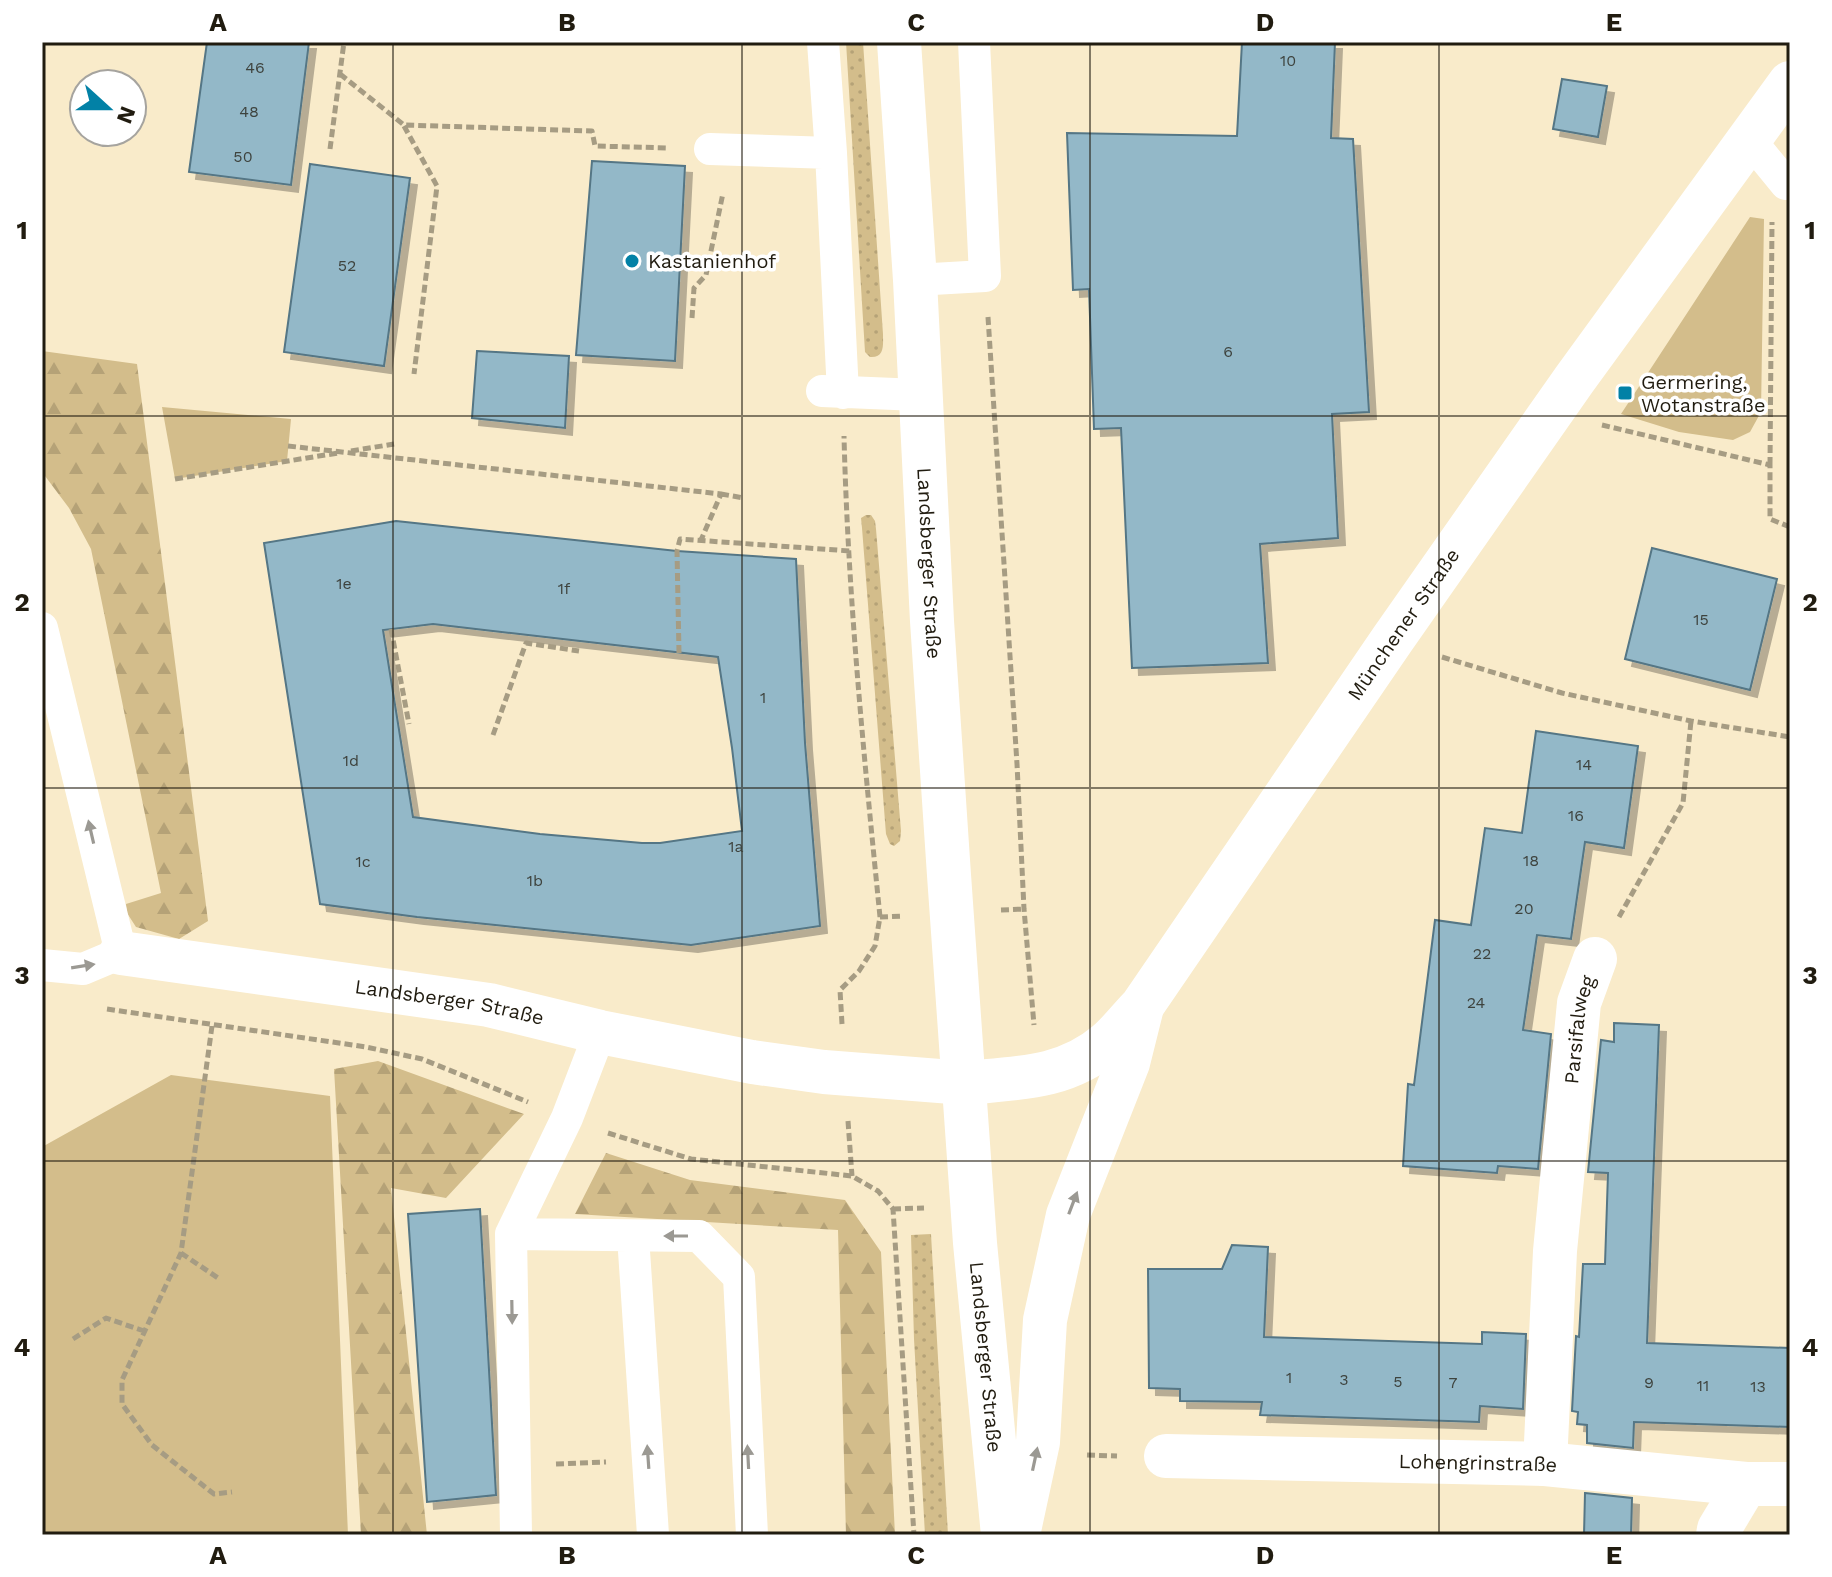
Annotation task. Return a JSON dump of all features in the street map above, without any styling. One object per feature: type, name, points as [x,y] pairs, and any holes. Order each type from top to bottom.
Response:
[{"type":"street","name":"Landsberger Straße","points":[[899,42],[946,827],[975,1243],[1003,1535]]},
{"type":"street","name":"Münchener Straße","points":[[965,1083],[1060,1071],[1107,1044],[1142,1006],[1574,380],[1768,161],[1790,83]]},
{"type":"street","name":"Landsberger Straße","points":[[121,953],[489,1005],[600,1032],[752,1062],[824,1072],[965,1083]]},
{"type":"street","name":"Parsifalweg","points":[[1545,1464],[1555,1251],[1579,1003],[1595,959]]},
{"type":"street","points":[[1018,1535],[1038,1442],[1045,1320],[1068,1215],[1128,1063],[1142,1006]]},
{"type":"street","name":"Lohengrinstraße","points":[[1166,1456],[1545,1464],[1746,1484],[1790,1484]]},
{"type":"street","points":[[1718,1535],[1746,1484]]},
{"type":"lane","points":[[823,42],[831,153],[832,392],[919,395]]},
{"type":"lane","points":[[915,280],[985,276],[974,42]]},
{"type":"lane","points":[[718,149],[831,153]]},
{"type":"lane","points":[[42,628],[121,953],[83,969],[42,965]]},
{"type":"lane","points":[[516,1535],[511,1234],[567,1118],[600,1032]]},
{"type":"lane","points":[[511,1234],[699,1236],[739,1277],[752,1535]]},
{"type":"lane","points":[[633,1236],[653,1535]]},
{"type":"path","points":[[330,149],[344,42]]},
{"type":"path","points":[[340,74],[404,125],[437,186],[414,374]]},
{"type":"path","points":[[404,125],[592,131],[595,146],[718,149],[729,167],[706,275],[694,288],[692,318]]},
{"type":"path","points":[[1768,161],[1773,210],[1770,519],[1790,527]]},
{"type":"path","points":[[985,276],[1024,909]]},
{"type":"path","points":[[832,392],[845,486],[863,738],[880,917]]},
{"type":"path","points":[[1558,406],[1589,422],[1770,465]]},
{"type":"path","points":[[175,479],[394,444]]},
{"type":"path","points":[[288,446],[744,498]]},
{"type":"path","points":[[701,540],[721,494]]},
{"type":"path","points":[[679,653],[677,551],[680,539],[850,551]]},
{"type":"path","points":[[391,629],[409,724]]},
{"type":"path","points":[[1392,640],[1562,693],[1691,721],[1790,737]]},
{"type":"path","points":[[493,735],[526,643],[579,651]]},
{"type":"path","name":"Parsifalweg","points":[[1595,959],[1683,803],[1691,721]]},
{"type":"path","points":[[97,1008],[366,1047],[422,1059],[623,1139],[691,1159],[852,1176],[878,1191],[893,1209],[914,1535]]},
{"type":"path","points":[[212,1026],[181,1253],[122,1380],[122,1404],[152,1445],[214,1494],[232,1492]]},
{"type":"path","points":[[181,1253],[218,1278]]},
{"type":"path","points":[[73,1339],[106,1318],[144,1331]]},
{"type":"green space","points":[[846,42],[863,42],[883,334],[882,350],[875,357],[865,352]]},
{"type":"green space","points":[[1750,217],[1764,219],[1761,412],[1750,432],[1733,440],[1679,432],[1621,414]]},
{"type":"green space","points":[[42,351],[137,364],[208,921],[179,939],[136,927],[127,913],[126,904],[161,893],[91,549],[69,508],[42,472]]},
{"type":"green space","points":[[162,407],[291,419],[287,461],[175,479]]},
{"type":"green space","points":[[871,515],[876,529],[901,831],[900,841],[894,846],[886,834],[861,518]]},
{"type":"green space","points":[[378,1061],[524,1114],[446,1198],[391,1188],[427,1535],[361,1535],[334,1069]]},
{"type":"green space","points":[[171,1075],[330,1096],[348,1535],[42,1535],[42,1147]]},
{"type":"green space","points":[[606,1153],[690,1180],[845,1200],[881,1252],[895,1535],[846,1535],[838,1230],[575,1214]]},
{"type":"green space","points":[[931,1234],[948,1535],[925,1535],[911,1235]]},
{"type":"building","points":[[207,42],[309,42],[291,185],[189,172]]},
{"type":"building","points":[[1242,42],[1335,42],[1331,138],[1353,139],[1369,412],[1332,414],[1338,538],[1260,544],[1268,663],[1132,668],[1121,428],[1094,429],[1089,289],[1073,290],[1067,133],[1237,136]]},
{"type":"building","points":[[1562,79],[1607,86],[1598,137],[1553,129]]},
{"type":"building","name":"Kastanienhof","points":[[592,161],[685,166],[675,361],[576,355]]},
{"type":"building","points":[[310,164],[410,178],[384,366],[284,352]]},
{"type":"building","points":[[477,351],[569,356],[565,428],[472,418]]},
{"type":"building","points":[[396,521],[677,551],[796,559],[805,743],[820,926],[691,945],[320,904],[264,543]],"holes":[[[433,624],[718,657],[742,831],[642,843],[540,834],[413,817],[383,630]]]},
{"type":"building","points":[[1652,548],[1777,579],[1750,690],[1625,659]]},
{"type":"building","points":[[1536,731],[1638,746],[1624,848],[1585,842],[1571,939],[1537,935],[1523,1030],[1551,1034],[1538,1169],[1498,1166],[1497,1173],[1403,1166],[1408,1084],[1414,1085],[1435,920],[1471,925],[1485,828],[1522,833]]},
{"type":"building","points":[[1614,1023],[1659,1025],[1647,1343],[1790,1348],[1790,1427],[1634,1422],[1633,1448],[1587,1443],[1587,1425],[1577,1424],[1578,1412],[1572,1411],[1583,1264],[1605,1264],[1608,1173],[1588,1172],[1601,1040],[1614,1042]]},
{"type":"building","points":[[480,1209],[496,1495],[427,1502],[408,1214]]},
{"type":"building","points":[[1232,1245],[1268,1247],[1264,1337],[1482,1344],[1482,1332],[1526,1334],[1523,1409],[1480,1406],[1479,1422],[1260,1415],[1262,1402],[1180,1401],[1180,1389],[1149,1388],[1148,1269],[1222,1269]]},
{"type":"building","points":[[1585,1493],[1632,1498],[1631,1535],[1584,1535]]},
{"type":"place","name":"Kastanienhof","points":[[632,261]]},
{"type":"place","name":"Germering, Wotanstraße","points":[[1625,393]]}]
